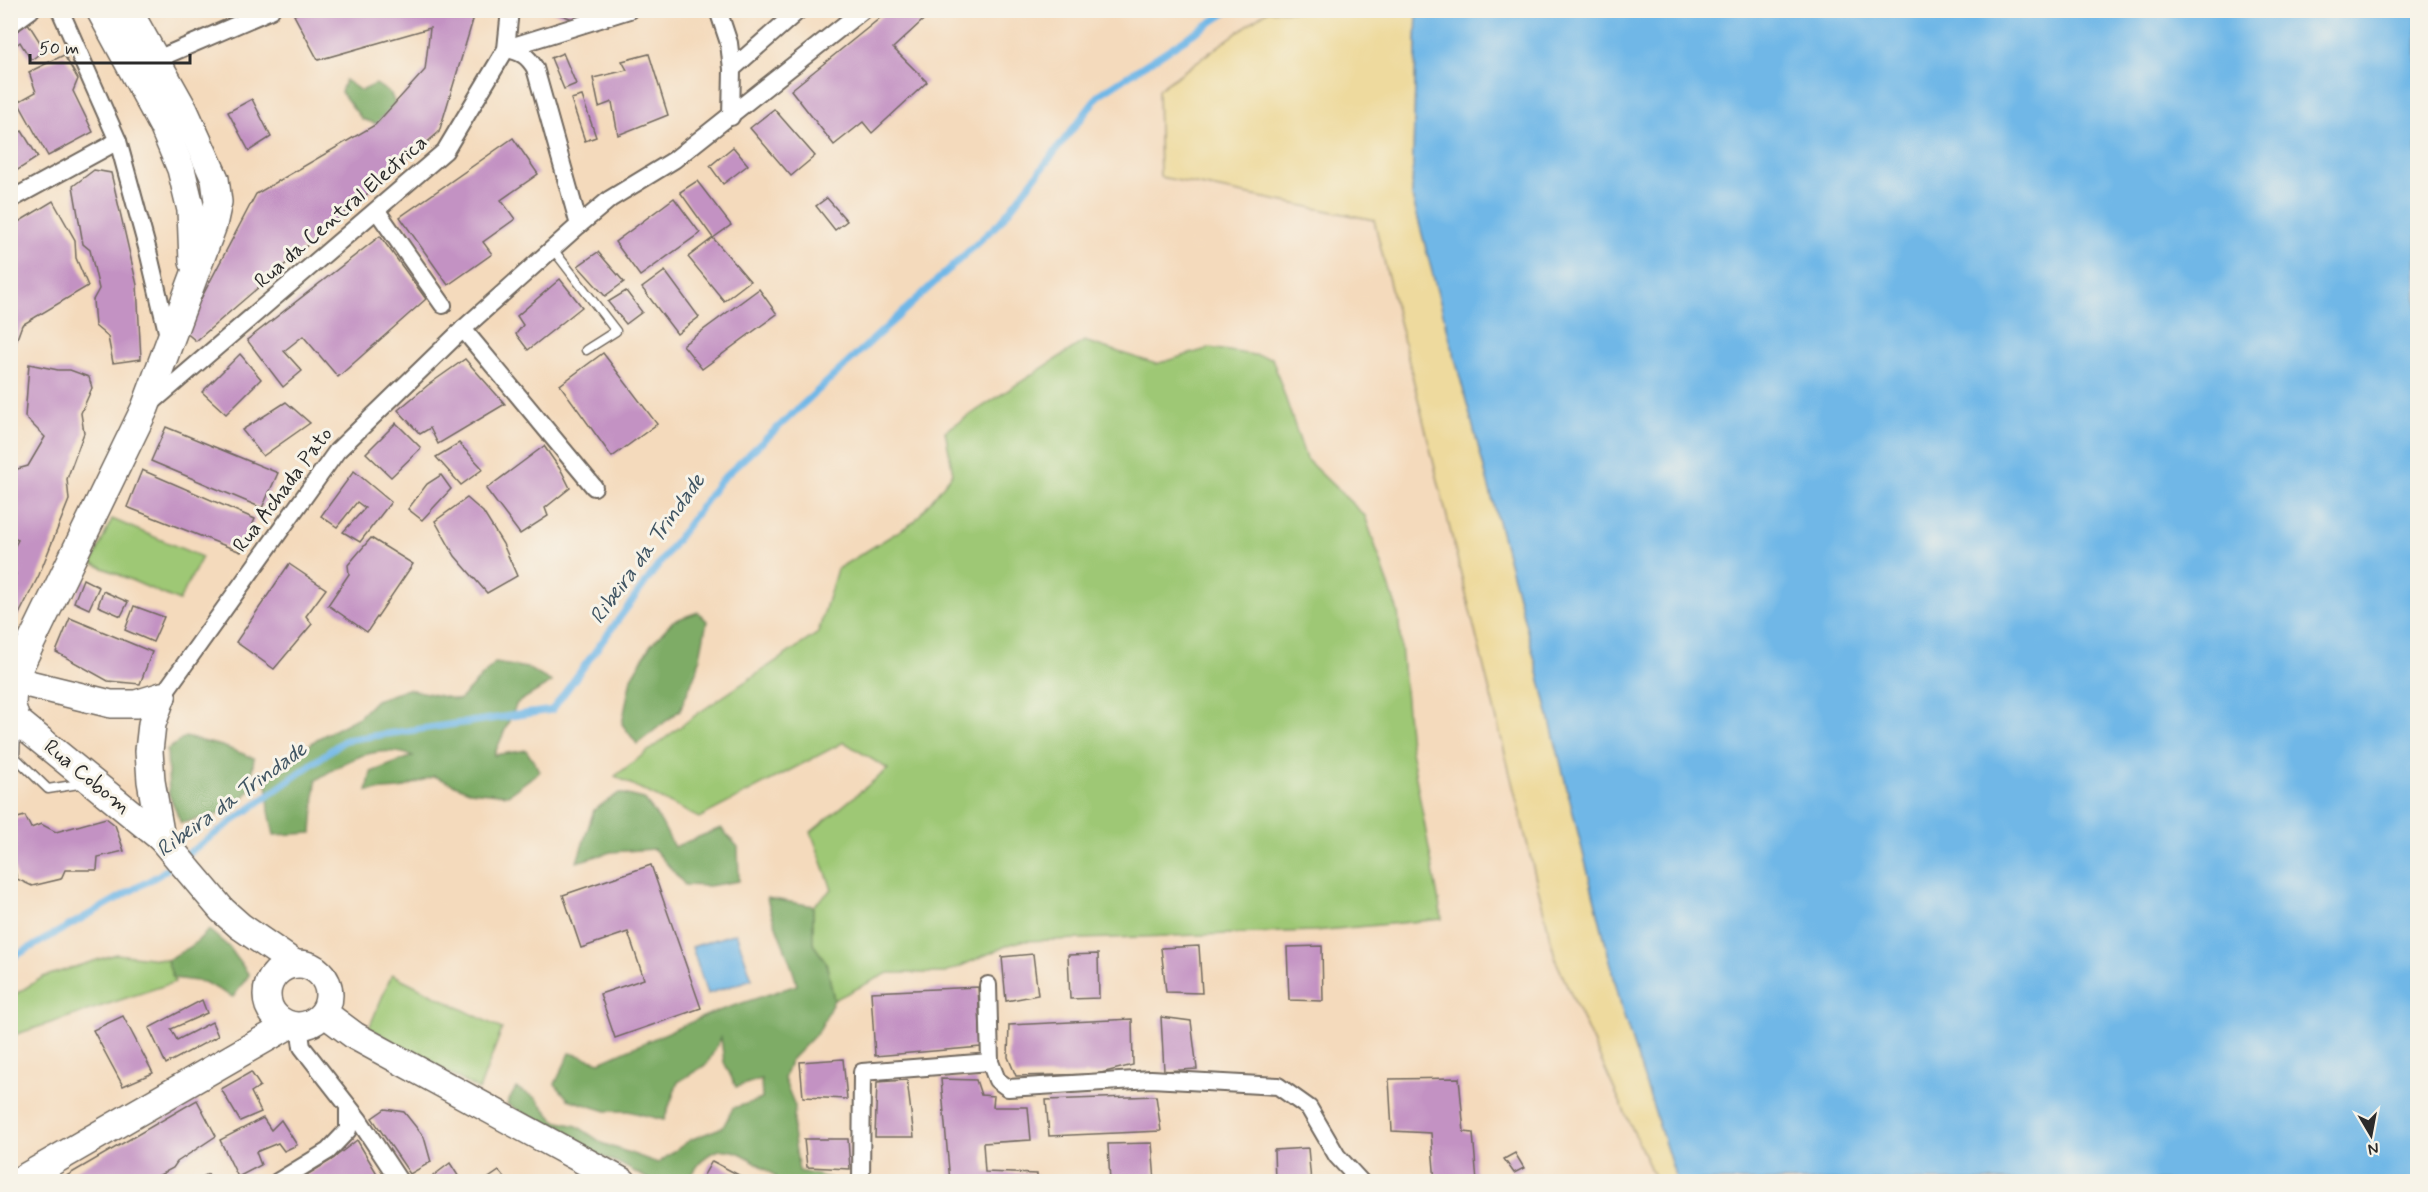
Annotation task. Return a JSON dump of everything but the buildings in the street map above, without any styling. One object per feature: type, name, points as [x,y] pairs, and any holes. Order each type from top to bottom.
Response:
[{"type":"main road","points":[[100,10],[184,110],[215,179],[218,202],[213,225],[145,408],[13,680],[111,704],[136,704],[162,696]]},
{"type":"main road","points":[[128,10],[145,65]]},
{"type":"main road","name":"Rua Cobom","points":[[13,680],[12,706],[16,720],[161,838],[231,918]]},
{"type":"main road","points":[[161,838],[149,767],[152,724],[162,696]]},
{"type":"main road","points":[[231,918],[295,964]]},
{"type":"main road","points":[[231,918],[270,982]]},
{"type":"main road","points":[[31,1178],[294,1026],[317,1020],[324,1013],[330,998],[326,981],[314,968],[306,965],[295,964],[284,967],[270,982],[267,993],[268,1003],[273,1013],[280,1021],[294,1026]]},
{"type":"main road","points":[[324,1013],[355,1036],[623,1182]]},
{"type":"street","points":[[10,25],[31,10]]},
{"type":"street","points":[[60,10],[118,141],[170,344]]},
{"type":"street","points":[[145,65],[271,10]]},
{"type":"street","name":"Rua da Central Electrica","points":[[145,408],[446,151],[506,48],[510,10]]},
{"type":"street","points":[[506,48],[629,10]]},
{"type":"street","points":[[718,10],[729,44],[732,69],[731,117]]},
{"type":"street","points":[[732,69],[799,10]]},
{"type":"street","name":"Rua Achada Pato","points":[[162,696],[337,451],[463,329],[610,199],[674,160],[863,10]]},
{"type":"street","points":[[506,48],[520,51],[529,58],[535,68],[579,225]]},
{"type":"street","points":[[10,200],[118,141]]},
{"type":"street","points":[[377,212],[443,305]]},
{"type":"street","points":[[463,329],[594,487]]},
{"type":"street","points":[[988,985],[990,1062],[997,1080],[1008,1088],[1151,1079],[1278,1086],[1309,1108],[1337,1156],[1361,1182]]},
{"type":"street","points":[[294,1026],[302,1047],[348,1106],[400,1182]]},
{"type":"street","points":[[861,1182],[862,1072],[990,1062]]},
{"type":"street","points":[[277,1182],[328,1151],[348,1130],[348,1106]]},
{"type":"lane","points":[[552,248],[616,331],[586,350]]},
{"type":"green space","points":[[345,80],[361,91],[376,84],[391,94],[399,115],[386,127],[362,119],[341,92]]},
{"type":"green space","points":[[1084,341],[1156,364],[1210,348],[1272,358],[1306,459],[1365,516],[1398,612],[1410,745],[1442,919],[1315,931],[1022,941],[945,973],[888,973],[834,1000],[826,962],[813,944],[813,906],[832,889],[811,832],[888,769],[844,742],[699,818],[615,776],[697,714],[818,633],[837,569],[914,522],[953,473],[945,431]]},
{"type":"green space","points":[[112,519],[202,557],[179,601],[92,563]]},
{"type":"green space","points":[[698,612],[707,621],[698,667],[680,710],[637,744],[622,724],[631,678],[650,646],[673,621]]},
{"type":"green space","points":[[495,663],[527,668],[552,682],[517,703],[494,755],[526,750],[540,771],[508,795],[469,791],[434,776],[400,789],[367,791],[371,772],[413,756],[386,751],[374,753],[351,760],[316,780],[312,833],[274,835],[269,811],[267,779],[317,739],[359,717],[376,700],[408,689],[459,700]]},
{"type":"green space","points":[[185,737],[222,746],[254,758],[249,791],[231,811],[181,823],[169,794],[167,750]]},
{"type":"green space","points":[[619,793],[644,799],[661,822],[674,847],[721,828],[738,847],[739,881],[708,886],[685,885],[654,849],[611,852],[577,862],[594,810]]},
{"type":"green space","points":[[767,898],[813,906],[813,944],[826,962],[834,1000],[819,1031],[790,1061],[784,1079],[795,1106],[793,1132],[799,1171],[830,1178],[829,1181],[776,1181],[775,1176],[739,1153],[719,1150],[710,1154],[699,1164],[688,1181],[652,1181],[583,1148],[507,1104],[516,1088],[536,1098],[555,1121],[577,1126],[604,1144],[658,1163],[690,1140],[723,1127],[733,1108],[762,1099],[761,1079],[736,1087],[724,1062],[721,1038],[707,1064],[678,1082],[664,1120],[628,1111],[606,1111],[568,1099],[555,1084],[570,1053],[600,1062],[712,1013],[797,985]]},
{"type":"green space","points":[[209,930],[230,948],[249,975],[233,997],[204,982],[173,978],[167,960],[192,946]]},
{"type":"green space","points":[[116,954],[167,960],[175,982],[11,1036],[11,997],[43,977]]},
{"type":"green space","points":[[392,974],[502,1029],[479,1090],[369,1028]]},
{"type":"sand","points":[[1267,11],[1417,11],[1412,196],[1537,668],[1623,1013],[1677,1181],[1656,1181],[1556,961],[1374,220],[1160,177],[1158,90]]},
{"type":"water","points":[[1417,11],[2417,11],[2417,1181],[1677,1181],[1623,1013],[1537,668],[1412,196]]},
{"type":"water","points":[[736,933],[752,979],[707,994],[692,947]]},
{"type":"waterway","name":"Ribeira da Trindade","points":[[183,857],[345,740],[552,710],[720,481],[1000,222],[1100,94],[1230,10]]},
{"type":"waterway","name":"Ribeira da Trindade","points":[[10,959],[159,875],[174,864]]}]
